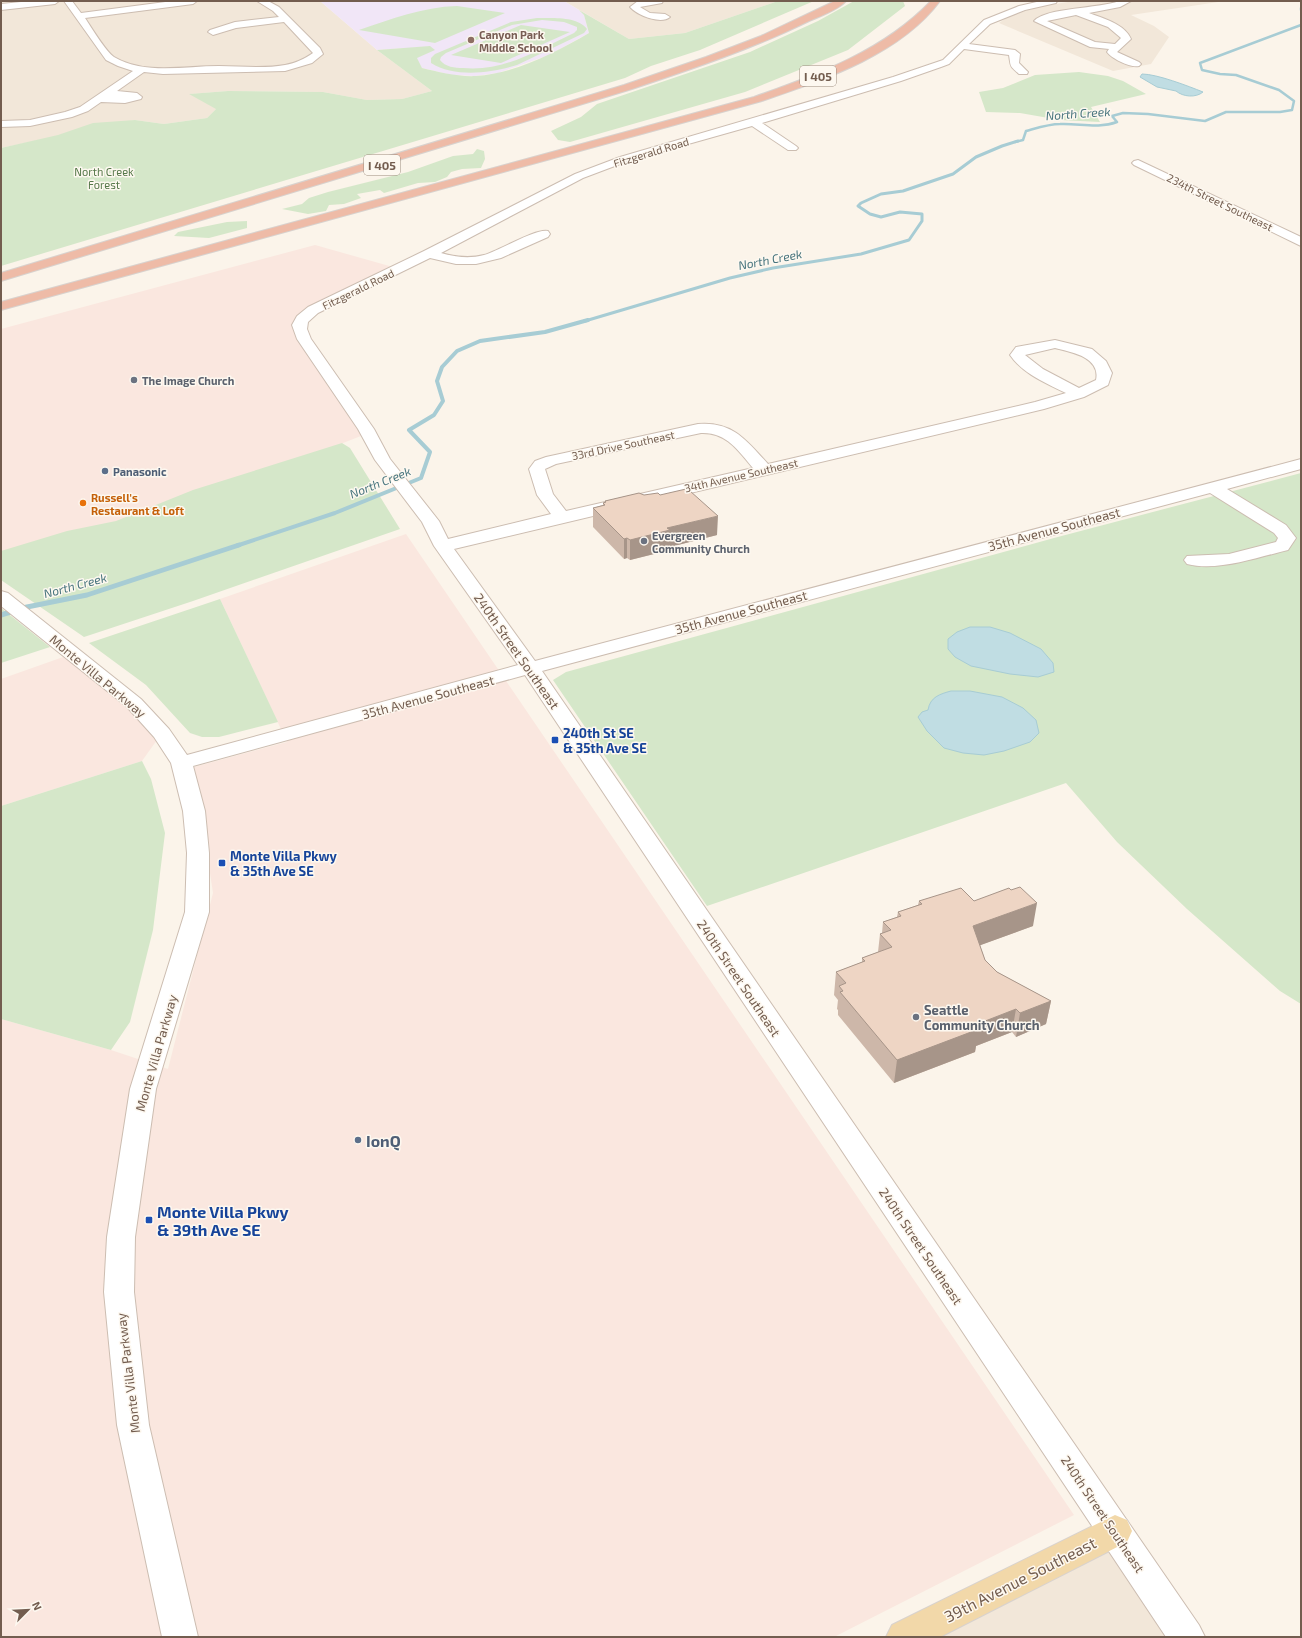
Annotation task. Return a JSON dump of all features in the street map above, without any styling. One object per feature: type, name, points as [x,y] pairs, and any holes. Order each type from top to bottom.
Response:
[{"type":"highway","name":"I 405","points":[[1,277],[612,92],[699,62],[790,27],[842,1]]},
{"type":"highway","name":"I 405","points":[[1,306],[685,118],[766,91],[836,64],[870,45],[895,28],[924,1]]},
{"type":"highway","name":"I 405","points":[[1,301],[758,99],[847,64],[903,31],[918,20],[936,1]]},
{"type":"highway","name":"I 405","points":[[1,281],[633,88],[753,45],[759,39]]},
{"type":"main road","name":"39th Avenue Southeast","points":[[904,1637],[1115,1531]]},
{"type":"street","points":[[1,7],[10,3],[55,1]]},
{"type":"street","points":[[68,1],[109,58],[120,64],[142,69],[250,70],[274,69],[302,64],[313,59],[318,54],[317,50],[271,5],[261,1]]},
{"type":"street","points":[[80,16],[193,1]]},
{"type":"street","points":[[659,1],[636,5],[634,7],[648,15],[665,17]]},
{"type":"street","name":"Fitzgerald Road","points":[[302,318],[313,310],[429,254],[579,176],[598,168],[670,145],[754,122],[897,79],[938,65],[946,62],[987,22],[1022,8],[1053,1]]},
{"type":"street","points":[[1117,47],[1093,45],[1039,21],[1077,12],[1109,7],[1127,1]]},
{"type":"street","points":[[1077,12],[1111,25],[1125,36],[1126,39],[1112,52],[1136,64]]},
{"type":"street","points":[[213,32],[236,25],[285,20]]},
{"type":"street","points":[[962,46],[1012,52],[1015,54],[1014,64],[1023,72]]},
{"type":"street","points":[[1,124],[30,123],[68,115],[84,109],[142,69]]},
{"type":"street","points":[[754,122],[792,148]]},
{"type":"street","name":"234th Street Southeast","points":[[1138,163],[1301,242]]},
{"type":"street","points":[[429,254],[453,260],[477,260],[489,257],[544,234]]},
{"type":"street","name":"240th Street Southeast","points":[[302,318],[298,324],[299,331],[366,429],[383,460],[430,521],[444,546],[530,668],[1186,1637]]},
{"type":"street","name":"34th Avenue Southeast","points":[[444,546],[562,517],[1039,406],[1079,394],[1103,382],[1105,373],[1101,364],[1087,352],[1055,344],[1021,350],[1017,355],[1022,360],[1038,372],[1079,394]]},
{"type":"street","name":"33rd Drive Southeast","points":[[562,517],[545,495],[537,469],[541,464],[552,460],[698,429],[712,428],[725,431],[764,470]]},
{"type":"street","name":"35th Avenue Southeast","points":[[182,763],[530,668],[1301,464]]},
{"type":"street","points":[[1193,560],[1229,559],[1282,546],[1287,538],[1280,529],[1212,487]]},
{"type":"street","name":"Monte Villa Parkway","points":[[1,597],[87,664],[134,703],[162,733],[182,763],[194,811],[198,853],[197,912],[143,1089],[121,1237],[119,1292],[133,1425],[180,1637]]},
{"type":"shaded area","points":[[1,1],[320,1],[377,50],[432,91],[402,99],[367,100],[323,92],[228,91],[190,94],[217,108],[207,118],[164,124],[135,120],[1,148]]},
{"type":"shaded area","name":"Canyon Park Middle School","points":[[320,1],[564,1],[579,10],[584,15],[589,33],[549,55],[498,73],[475,76],[452,75],[422,68],[416,58],[405,48],[377,50]]},
{"type":"shaded area","points":[[564,1],[778,1],[685,33],[629,39]]},
{"type":"shaded area","points":[[1074,1],[1225,1],[1131,15],[1154,26],[1169,37],[1151,64],[1113,71],[999,23],[1009,16],[1037,7]]},
{"type":"shaded area","points":[[315,245],[400,269],[313,310],[298,324],[366,434],[1,577],[1,329]]},
{"type":"shaded area","points":[[406,534],[1074,1515],[834,1637],[1,1637],[1,1019],[111,1050],[168,1069],[213,893],[194,767],[287,742],[220,599]]},
{"type":"shaded area","points":[[66,656],[162,733],[142,761],[1,806],[1,679]]},
{"type":"shaded area","points":[[1115,1531],[1187,1637],[906,1637]]},
{"type":"green space","name":"North Creek Forest","points":[[778,1],[814,1],[700,50],[651,66],[625,78],[1,266],[1,148],[58,135],[93,123],[135,120],[164,124],[207,118],[216,109],[189,94],[228,91],[323,92],[367,100],[402,99],[432,91],[377,50],[430,46],[435,50],[417,58],[422,68],[462,76],[491,74],[506,71],[535,61],[563,48],[589,33],[584,15],[579,10],[629,39],[685,33]]},
{"type":"green space","points":[[854,1],[903,1],[905,6],[848,50],[745,92],[570,142],[558,140],[551,131],[581,117],[597,104],[750,52],[818,21]]},
{"type":"green space","points":[[457,6],[505,13],[435,43],[359,30],[419,11]]},
{"type":"green space","points":[[537,18],[557,18],[578,22],[587,29],[584,33],[517,65],[507,68],[474,73],[451,71],[431,63],[431,58],[435,54],[511,22]],"holes":[[[542,20],[564,22],[577,27],[577,30],[574,33],[534,53],[507,63],[493,67],[460,68],[447,66],[440,60],[446,53],[512,25]]]},
{"type":"green space","points":[[521,25],[570,32],[501,63],[451,55]]},
{"type":"green space","points":[[1079,72],[1108,76],[1123,81],[1146,94],[1091,107],[1100,122],[1060,120],[1020,113],[986,112],[979,92],[1003,88],[1035,75]]},
{"type":"green space","points":[[477,149],[484,151],[485,159],[481,168],[462,169],[451,172],[447,177],[435,182],[418,183],[384,193],[380,190],[357,194],[361,198],[344,204],[329,205],[326,211],[308,214],[282,209],[302,204],[309,198],[328,192],[408,172],[453,156],[473,154]]},
{"type":"green space","points":[[247,221],[247,228],[209,238],[174,236],[178,232],[227,222]]},
{"type":"green space","points":[[342,443],[350,448],[400,529],[84,637],[1,580],[1,551],[67,531],[116,521],[193,490]]},
{"type":"green space","points":[[1301,473],[1301,1004],[1280,991],[1187,909],[1117,842],[1066,783],[707,906],[553,680],[566,672],[1054,538]]},
{"type":"green space","points":[[220,599],[278,722],[219,737],[202,737],[190,733],[146,685],[89,643]]},
{"type":"green space","points":[[1,608],[50,647],[1,663]]},
{"type":"green space","points":[[142,761],[151,779],[165,833],[153,930],[130,1022],[111,1050],[1,1019],[1,806]]},
{"type":"water","points":[[1142,74],[1164,78],[1203,92],[1193,96],[1182,95],[1176,91],[1157,87],[1140,77]]},
{"type":"water","points":[[970,627],[990,627],[1010,633],[1041,649],[1053,663],[1054,672],[1038,677],[1010,674],[971,666],[955,657],[948,649],[948,639],[957,632]]},
{"type":"water","points":[[951,691],[970,691],[1002,697],[1023,708],[1036,720],[1039,733],[1030,742],[1004,751],[984,755],[963,753],[944,748],[927,731],[918,717],[922,712],[928,710],[933,699],[943,693]]},
{"type":"building","points":[[686,489],[718,516],[667,528],[670,530],[630,540],[627,538],[624,539],[593,508],[605,505],[603,503],[606,502],[605,501],[639,493],[644,495],[658,493],[660,495]]},
{"type":"building","points":[[1020,887],[1037,903],[973,926],[985,960],[997,972],[1051,1001],[1020,1013],[1016,1009],[975,1025],[979,1029],[897,1060],[840,992],[843,991],[839,986],[846,983],[836,972],[865,961],[862,958],[892,947],[880,934],[891,930],[883,922],[901,916],[898,912],[922,904],[919,901],[961,888],[974,901],[1009,888],[1011,890]]},
{"type":"waterway","name":"North Creek","points":[[1015,142],[1023,140],[1026,131],[1039,127],[1056,124],[1110,124],[1117,122],[1112,116],[1123,113],[1148,114],[1205,121],[1226,112],[1280,112],[1292,110],[1294,101],[1279,90],[1236,75],[1220,74],[1202,70],[1200,63],[1301,25]]},
{"type":"waterway","name":"North Creek","points":[[585,321],[730,278],[773,268],[861,254],[909,240],[922,221],[922,214],[900,212],[881,217],[870,214],[858,206],[861,203],[881,194],[903,191],[953,174],[976,157],[1018,141]]},
{"type":"waterway","name":"North Creek","points":[[239,545],[335,513],[421,478],[430,452],[409,430],[434,415],[443,401],[437,381],[442,367],[457,351],[480,341],[545,332],[588,320]]},
{"type":"waterway","name":"North Creek","points":[[1,615],[27,607],[87,595],[239,545]]},
{"type":"place","name":"Canyon Park Middle School","points":[[471,40]]},
{"type":"place","name":"The Image Church","points":[[134,380]]},
{"type":"place","name":"Panasonic","points":[[105,471]]},
{"type":"place","name":"Russell's Restaurant & Loft","points":[[83,503]]},
{"type":"place","name":"Evergreen Community Church","points":[[644,541]]},
{"type":"place","name":"240th St SE & 35th Ave SE","points":[[555,740]]},
{"type":"place","name":"Monte Villa Pkwy & 35th Ave SE","points":[[222,863]]},
{"type":"place","name":"Seattle Community Church","points":[[916,1017]]},
{"type":"place","name":"IonQ","points":[[358,1140]]},
{"type":"place","name":"Monte Villa Pkwy & 39th Ave SE","points":[[149,1220]]}]
